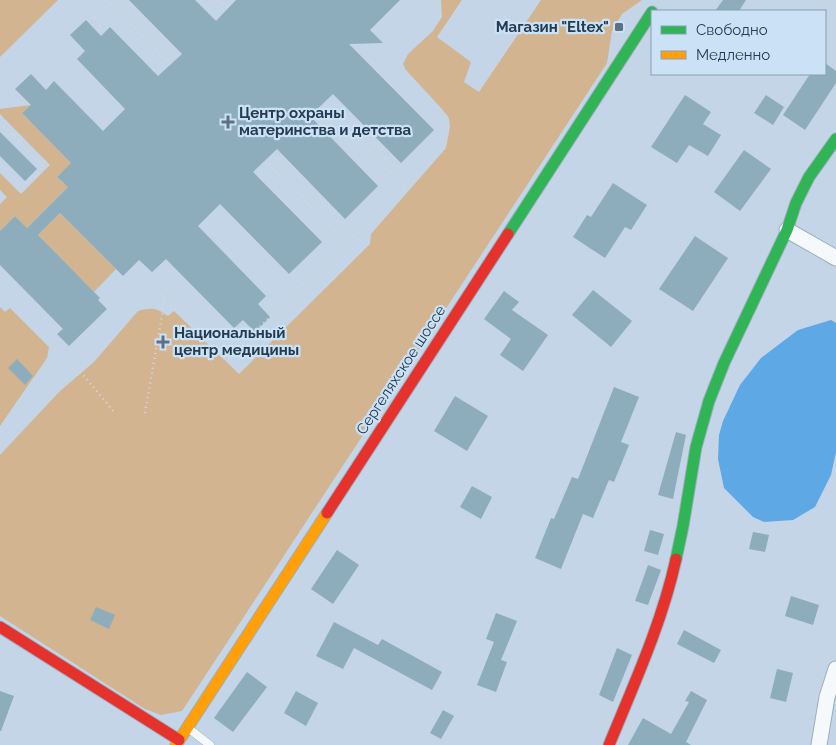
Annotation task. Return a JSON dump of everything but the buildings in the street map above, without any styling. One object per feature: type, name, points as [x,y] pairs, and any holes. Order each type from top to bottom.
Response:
[{"type":"main road","name":"Сергеляхское шоссе","points":[[177,742],[651,13]]},
{"type":"main road","points":[[609,745],[651,642],[672,576],[683,526],[696,447],[709,401],[724,362],[788,230],[796,203],[809,177],[836,139]]},
{"type":"main road","points":[[0,627],[177,742]]},
{"type":"street","points":[[788,230],[836,258]]},
{"type":"street","points":[[819,745],[827,697],[836,669]]},
{"type":"lane","points":[[187,727],[210,745]]},
{"type":"path","points":[[106,0],[171,64]]},
{"type":"path","points":[[219,0],[228,8]]},
{"type":"path","points":[[326,108],[405,187]]},
{"type":"path","points":[[0,123],[44,167],[23,187],[0,164]]},
{"type":"path","points":[[269,164],[336,232],[362,235]]},
{"type":"path","points":[[157,291],[226,360],[355,234]]},
{"type":"path","points":[[145,413],[164,298]]},
{"type":"path","points":[[74,364],[114,412]]},
{"type":"shaded area","points":[[0,0],[58,0],[0,57]]},
{"type":"shaded area","points":[[441,0],[462,0],[437,37],[471,62],[464,82],[479,92],[541,0],[642,0],[622,14],[612,31],[607,63],[182,711],[161,715],[145,709],[0,616],[0,455],[60,391],[94,362],[138,311],[154,309],[168,316],[174,311],[239,374],[370,244],[371,234],[446,148],[450,127],[449,118],[406,70],[403,64],[408,54],[433,31],[442,17]]},
{"type":"shaded area","points":[[31,105],[22,113],[82,174],[63,171],[57,177],[68,187],[27,228],[15,216],[0,231],[0,204],[7,197],[0,190],[0,173],[21,194],[50,165],[0,114],[0,109]]},
{"type":"shaded area","points":[[60,213],[116,269],[94,292],[38,235]]},
{"type":"shaded area","points":[[0,307],[5,312],[10,308],[49,347],[47,358],[0,426]]},
{"type":"water","points":[[831,320],[836,323],[836,452],[831,475],[815,507],[793,520],[764,522],[753,517],[724,488],[718,459],[719,435],[723,421],[740,385],[761,358],[798,330]]},
{"type":"traffic: fast","points":[[508,234],[651,14]]},
{"type":"traffic: fast","points":[[676,559],[696,447],[709,401],[724,363],[787,230],[796,203],[809,177],[836,139]]},
{"type":"traffic: slow","points":[[176,745],[327,513]]},
{"type":"traffic: jam","points":[[327,513],[508,234]]},
{"type":"traffic: jam","points":[[609,745],[655,630],[676,559]]},
{"type":"traffic: jam","points":[[0,627],[179,740]]},
{"type":"place","name":"Магазин \"Eltex\"","points":[[619,27]]},
{"type":"place","name":"Центр охраны материнства и детства","points":[[228,122]]},
{"type":"place","name":"Национальный центр медицины","points":[[163,342]]}]
